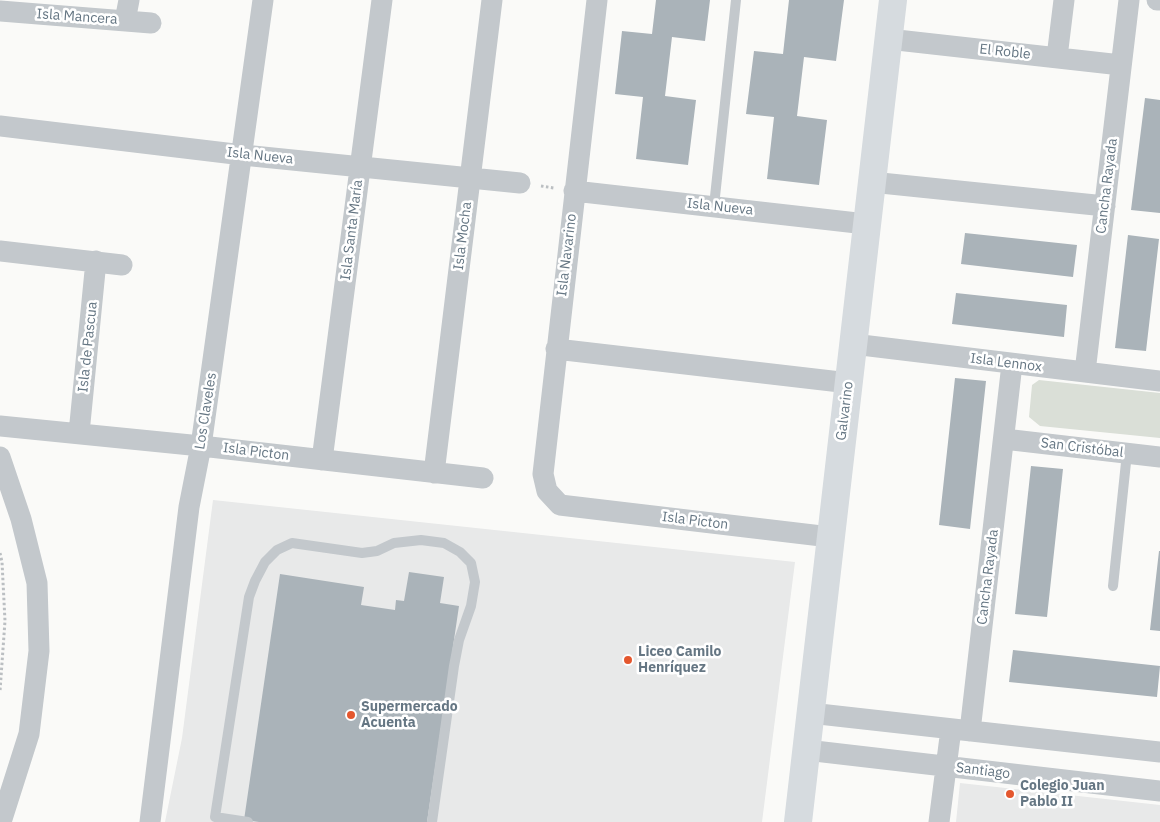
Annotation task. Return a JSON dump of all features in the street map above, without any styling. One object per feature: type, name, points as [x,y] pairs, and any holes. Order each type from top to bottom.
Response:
[{"type":"main road","name":"Galvarino","points":[[798,822],[893,0]]},
{"type":"street","name":"Isla Mancera","points":[[125,21],[129,0]]},
{"type":"street","name":"Los Claveles","points":[[150,822],[189,507],[201,446],[243,155],[263,0]]},
{"type":"street","name":"Isla Santa María","points":[[322,460],[382,0]]},
{"type":"street","name":"Isla Mocha","points":[[434,473],[492,0]]},
{"type":"street","name":"Isla Navarino","points":[[560,505],[547,491],[543,474],[597,0]]},
{"type":"street","points":[[1057,58],[1064,0]]},
{"type":"street","name":"Cancha Rayada","points":[[1085,372],[1129,0]]},
{"type":"street","name":"Isla Mancera","points":[[0,11],[151,23]]},
{"type":"street","name":"El Roble","points":[[888,39],[1121,65]]},
{"type":"street","name":"Isla Nueva","points":[[0,126],[243,155],[520,183]]},
{"type":"street","points":[[871,182],[1105,206]]},
{"type":"street","name":"Isla Nueva","points":[[574,191],[866,224]]},
{"type":"street","points":[[0,251],[122,265]]},
{"type":"street","name":"Isla de Pascua","points":[[79,433],[96,261]]},
{"type":"street","name":"Isla Lennox","points":[[853,344],[1160,381]]},
{"type":"street","points":[[556,349],[849,383]]},
{"type":"street","name":"Cancha Rayada","points":[[939,822],[946,767],[961,730],[1004,439],[1012,364]]},
{"type":"street","name":"Isla Picton","points":[[0,426],[201,446],[482,478]]},
{"type":"street","name":"San Cristóbal","points":[[1004,439],[1160,457]]},
{"type":"street","points":[[0,457],[21,519],[36,583],[39,651],[30,734],[1,822]]},
{"type":"street","name":"Isla Picton","points":[[560,505],[830,537]]},
{"type":"street","points":[[810,713],[1160,752]]},
{"type":"street","name":"Santiago","points":[[806,750],[1160,791]]},
{"type":"lane","points":[[714,206],[736,0]]},
{"type":"lane","points":[[1113,586],[1127,453]]},
{"type":"lane","points":[[248,822],[216,817],[249,597],[265,562],[277,550],[292,543],[362,553],[377,551],[394,543],[421,540],[444,543],[460,552],[471,563],[474,582],[471,606],[459,640],[456,657],[432,822]]},
{"type":"path","points":[[520,183],[574,191]]},
{"type":"path","points":[[0,553],[5,621],[0,691]]},
{"type":"shaded area","points":[[1039,380],[1160,393],[1160,438],[1040,426],[1029,417],[1032,385]]},
{"type":"shaded area","points":[[213,500],[795,562],[762,822],[165,822],[182,738]]},
{"type":"shaded area","name":"Colegio Juan Pablo II","points":[[960,783],[1160,805],[1160,822],[956,822]]},
{"type":"building","points":[[656,0],[710,0],[705,41],[672,37],[665,96],[696,100],[688,165],[636,159],[643,97],[615,94],[622,31],[652,34]]},
{"type":"building","points":[[789,0],[844,0],[836,61],[804,57],[797,116],[827,120],[819,185],[767,179],[774,117],[746,114],[754,51],[783,54]]},
{"type":"building","points":[[1145,98],[1160,100],[1160,213],[1131,210]]},
{"type":"building","points":[[965,233],[1077,245],[1073,277],[961,264]]},
{"type":"building","points":[[1128,235],[1159,239],[1146,351],[1115,348]]},
{"type":"building","points":[[956,293],[1067,305],[1064,337],[952,324]]},
{"type":"building","points":[[955,378],[986,381],[970,529],[939,525]]},
{"type":"building","points":[[1031,466],[1063,469],[1047,617],[1015,614]]},
{"type":"building","points":[[1160,551],[1160,631],[1150,630]]},
{"type":"building","name":"Supermercado Acuenta","points":[[409,572],[444,577],[440,603],[459,606],[427,822],[259,822],[244,820],[280,574],[364,587],[361,605],[395,610],[396,600],[404,601]]},
{"type":"building","points":[[1013,650],[1160,666],[1157,697],[1009,682]]},
{"type":"place","name":"Liceo Camilo Henríquez","points":[[628,660]]},
{"type":"place","name":"Supermercado Acuenta","points":[[351,715]]},
{"type":"place","name":"Colegio Juan Pablo II","points":[[1010,794]]}]
